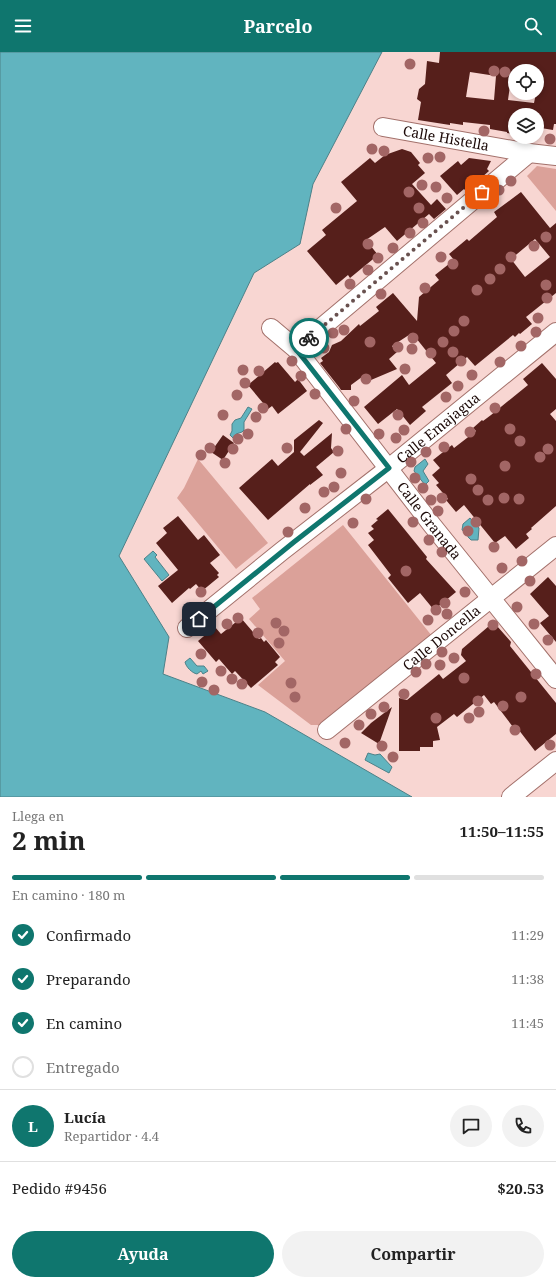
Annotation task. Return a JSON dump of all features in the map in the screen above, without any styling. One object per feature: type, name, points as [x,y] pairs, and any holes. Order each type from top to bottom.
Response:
[{"type":"street","name":"Calle Histella","points":[[383,127],[529,153],[556,156]]},
{"type":"street","points":[[296,349],[529,153]]},
{"type":"street","name":"Calle Granada","points":[[271,328],[296,349],[556,679]]},
{"type":"street","name":"Calle Emajagua","points":[[187,628],[288,546],[389,468],[556,332]]},
{"type":"street","name":"Calle Doncella","points":[[327,730],[556,546]]},
{"type":"street","points":[[511,797],[556,761]]},
{"type":"shaded area","points":[[537,166],[556,169],[556,211],[527,176]]},
{"type":"shaded area","points":[[198,459],[268,543],[236,569],[177,498],[184,488]]},
{"type":"shaded area","points":[[343,525],[432,636],[321,725],[311,725],[258,685],[285,661],[249,619],[260,609],[252,598]]},
{"type":"water","points":[[0,52],[382,52],[313,184],[300,244],[254,273],[119,556],[169,637],[163,674],[265,712],[412,797],[0,797]]},
{"type":"water","points":[[248,407],[252,409],[244,422],[244,430],[236,434],[233,438],[230,435],[232,431],[232,424],[235,420],[241,418]]},
{"type":"water","points":[[425,459],[428,464],[423,471],[429,481],[425,485],[414,471],[415,467]]},
{"type":"water","points":[[470,518],[479,528],[478,540],[471,540],[467,533],[462,530],[463,524]]},
{"type":"water","points":[[153,551],[157,555],[155,557],[169,575],[162,581],[144,559]]},
{"type":"water","points":[[190,658],[197,666],[204,666],[208,671],[203,674],[201,671],[197,674],[191,671],[185,662]]},
{"type":"water","points":[[368,753],[375,755],[380,754],[392,767],[389,773],[365,760]]},
{"type":"building","points":[[440,52],[556,52],[556,124],[554,124],[553,130],[544,128],[544,108],[508,108],[508,133],[490,129],[490,125],[463,122],[463,125],[450,123],[450,125],[418,120],[421,102],[417,99],[419,89],[425,84],[427,61],[439,63]],"holes":[[[470,72],[496,76],[494,100],[466,97]]]},
{"type":"building","points":[[402,149],[411,152],[420,163],[418,165],[425,173],[412,184],[431,205],[437,199],[446,209],[434,219],[429,214],[397,241],[385,227],[366,240],[378,255],[350,278],[348,275],[336,285],[307,251],[326,235],[322,230],[357,201],[341,182],[370,158],[375,163],[385,155]]},
{"type":"building","points":[[469,158],[491,161],[487,169],[489,171],[466,191],[464,189],[457,195],[440,176],[458,161],[461,165]]},
{"type":"building","points":[[521,192],[550,228],[556,223],[556,293],[526,317],[532,324],[520,334],[519,333],[515,337],[513,335],[475,366],[467,357],[446,375],[452,383],[422,407],[426,411],[410,425],[397,409],[378,424],[364,407],[402,375],[409,385],[436,363],[412,333],[392,346],[397,352],[389,359],[397,369],[371,380],[366,374],[351,385],[351,390],[341,390],[320,363],[323,361],[321,358],[329,352],[332,345],[341,341],[359,324],[360,326],[379,311],[376,307],[393,293],[417,321],[419,297],[439,280],[435,275],[454,260],[449,254],[467,239],[469,241],[497,217],[494,212]],"holes":[[[535,239],[550,257],[525,277],[511,259]]]},
{"type":"building","points":[[275,362],[278,362],[295,382],[298,379],[307,391],[278,414],[272,406],[268,409],[248,385]]},
{"type":"building","points":[[542,363],[556,379],[556,409],[550,414],[556,421],[556,506],[531,528],[532,529],[526,534],[529,538],[516,549],[505,536],[495,543],[464,505],[456,512],[446,500],[448,499],[436,485],[439,483],[432,475],[440,468],[433,460],[452,445],[454,448],[476,431],[473,428],[482,420],[483,421],[491,415],[528,385],[523,379]]},
{"type":"building","points":[[319,420],[323,423],[300,452],[304,456],[332,433],[331,448],[334,452],[316,467],[323,475],[310,484],[268,520],[239,488],[272,459],[278,466],[294,452],[294,440]]},
{"type":"building","points":[[223,435],[234,443],[223,460],[211,452]]},
{"type":"building","points":[[388,509],[427,557],[426,559],[456,592],[434,610],[420,593],[408,603],[388,578],[391,575],[368,545],[374,540],[368,533],[374,529],[371,526],[378,520],[376,519]]},
{"type":"building","points":[[178,516],[198,540],[204,535],[220,555],[210,563],[219,573],[217,575],[219,577],[202,591],[196,584],[190,589],[189,588],[172,603],[158,586],[178,570],[156,543],[167,533],[163,528]]},
{"type":"building","points":[[548,577],[556,586],[556,642],[540,623],[549,616],[530,594]]},
{"type":"building","points":[[241,618],[259,639],[261,638],[264,642],[266,640],[280,657],[275,662],[278,665],[251,688],[235,671],[232,674],[219,659],[216,662],[198,641],[215,627],[221,634]]},
{"type":"building","points":[[489,626],[492,630],[497,626],[511,642],[510,646],[556,703],[556,734],[535,751],[515,725],[513,727],[494,702],[491,704],[484,695],[457,717],[454,714],[437,727],[440,740],[433,741],[433,747],[420,747],[420,751],[399,751],[399,698],[407,700],[439,674],[443,679],[466,661],[461,655],[462,649]]},
{"type":"building","points":[[392,707],[379,744],[361,733],[371,723]]},
{"type":"way so far","points":[[309,338],[482,192]]},
{"type":"route","points":[[199,619],[389,468],[296,349],[309,338]]}]
